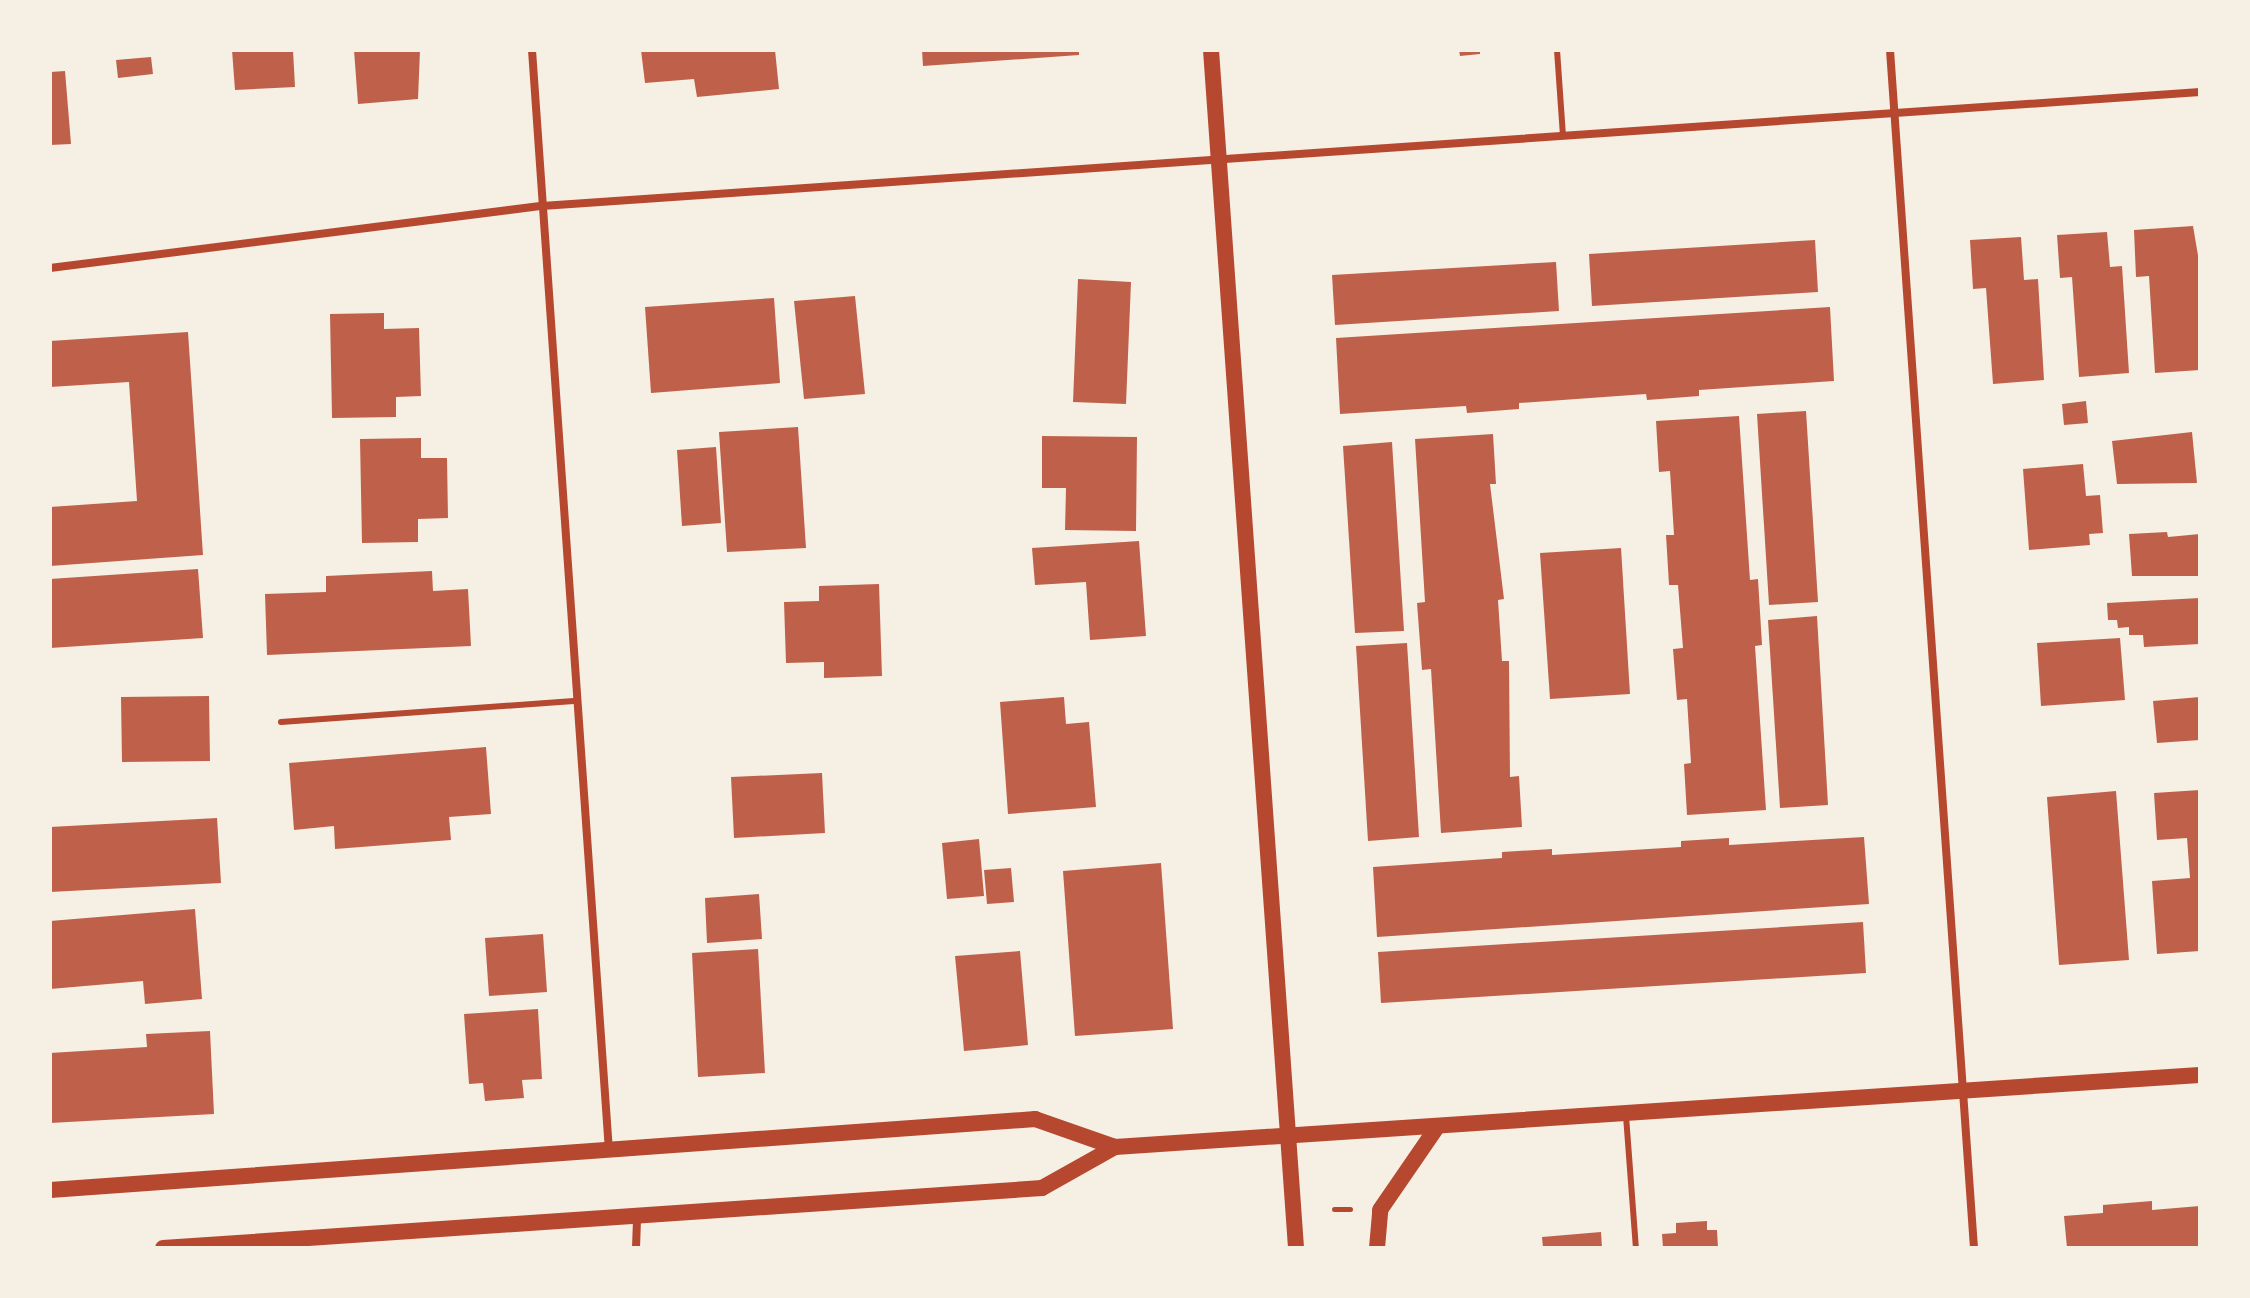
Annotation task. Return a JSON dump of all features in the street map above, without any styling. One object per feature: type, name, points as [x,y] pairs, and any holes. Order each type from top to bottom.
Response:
[{"type":"main road","points":[[1211,50],[1296,1248]]},
{"type":"main road","points":[[50,1190],[1035,1119],[1115,1147],[2200,1075]]},
{"type":"main road","points":[[1377,1248],[1380,1210],[1437,1127]]},
{"type":"main road","points":[[163,1248],[284,1244],[637,1215],[1042,1188],[1115,1147]]},
{"type":"street","points":[[532,50],[609,1150]]},
{"type":"street","points":[[1890,50],[1974,1248]]},
{"type":"street","points":[[50,268],[542,206],[2200,92]]},
{"type":"street","points":[[636,1248],[637,1215]]},
{"type":"lane","points":[[1557,50],[1563,136]]},
{"type":"lane","points":[[281,722],[577,701]]},
{"type":"lane","points":[[1625,1115],[1636,1248]]},
{"type":"building","points":[[232,50],[293,50],[295,87],[235,90]]},
{"type":"building","points":[[354,50],[420,50],[418,99],[358,104]]},
{"type":"building","points":[[641,50],[775,50],[779,89],[697,97],[694,79],[645,83]]},
{"type":"building","points":[[922,50],[1079,50],[1079,55],[923,66]]},
{"type":"building","points":[[1459,50],[1480,50],[1480,54],[1460,56]]},
{"type":"building","points":[[151,57],[153,74],[118,78],[116,60]]},
{"type":"building","points":[[65,71],[71,144],[50,145],[50,72]]},
{"type":"building","points":[[2193,226],[2200,267],[2200,370],[2155,373],[2149,276],[2136,277],[2134,230]]},
{"type":"building","points":[[2107,232],[2110,267],[2122,266],[2129,373],[2079,377],[2072,277],[2060,278],[2057,235]]},
{"type":"building","points":[[2021,237],[2024,280],[2038,279],[2044,380],[1993,384],[1986,288],[1973,289],[1970,240]]},
{"type":"building","points":[[1815,240],[1818,292],[1592,306],[1589,254]]},
{"type":"building","points":[[1556,262],[1559,311],[1335,325],[1332,275]]},
{"type":"building","points":[[1078,279],[1131,282],[1126,404],[1073,402]]},
{"type":"building","points":[[855,296],[865,394],[804,399],[794,301]]},
{"type":"building","points":[[774,298],[780,383],[651,393],[645,307]]},
{"type":"building","points":[[1830,307],[1834,381],[1699,390],[1699,396],[1647,400],[1646,394],[1519,403],[1519,409],[1467,413],[1466,406],[1340,414],[1336,338]]},
{"type":"building","points":[[384,313],[384,329],[419,328],[421,396],[396,397],[396,417],[332,418],[330,314]]},
{"type":"building","points":[[188,332],[203,555],[50,566],[50,507],[137,501],[129,382],[50,387],[50,341]]},
{"type":"building","points":[[2086,401],[2088,423],[2064,425],[2062,404]]},
{"type":"building","points":[[1806,411],[1818,602],[1769,605],[1757,414]]},
{"type":"building","points":[[1739,416],[1750,580],[1758,579],[1762,645],[1755,646],[1766,810],[1687,815],[1684,764],[1691,763],[1687,699],[1677,700],[1673,649],[1683,648],[1678,585],[1669,585],[1666,535],[1674,535],[1670,471],[1659,472],[1656,421]]},
{"type":"building","points":[[798,427],[806,548],[727,552],[719,432]]},
{"type":"building","points":[[2192,432],[2197,483],[2117,484],[2112,441]]},
{"type":"building","points":[[1493,434],[1496,484],[1490,484],[1504,599],[1498,600],[1502,661],[1509,661],[1510,777],[1519,776],[1522,827],[1441,833],[1431,669],[1422,670],[1417,603],[1425,602],[1415,439]]},
{"type":"building","points":[[1042,436],[1137,437],[1136,531],[1065,530],[1066,488],[1042,488]]},
{"type":"building","points":[[421,438],[421,458],[447,458],[448,518],[418,519],[418,542],[362,543],[360,439]]},
{"type":"building","points":[[1392,442],[1404,631],[1355,633],[1343,446]]},
{"type":"building","points":[[716,447],[721,523],[682,526],[677,450]]},
{"type":"building","points":[[2083,464],[2086,496],[2100,495],[2103,533],[2089,534],[2090,545],[2029,550],[2023,469]]},
{"type":"building","points":[[2167,532],[2168,537],[2200,534],[2200,576],[2132,576],[2129,534]]},
{"type":"building","points":[[1139,541],[1146,636],[1090,640],[1086,582],[1035,585],[1032,548]]},
{"type":"building","points":[[1621,548],[1630,694],[1550,699],[1540,553]]},
{"type":"building","points":[[198,569],[203,638],[50,648],[50,579]]},
{"type":"building","points":[[432,571],[433,591],[468,589],[471,646],[267,655],[265,594],[326,592],[326,576]]},
{"type":"building","points":[[879,584],[882,676],[824,678],[824,662],[786,663],[784,602],[819,601],[819,586]]},
{"type":"building","points":[[2200,598],[2200,644],[2144,647],[2143,635],[2129,635],[2129,627],[2118,628],[2117,620],[2108,620],[2107,603]]},
{"type":"building","points":[[1817,616],[1828,805],[1780,808],[1768,620]]},
{"type":"building","points":[[2120,638],[2125,700],[2041,706],[2037,643]]},
{"type":"building","points":[[1407,643],[1419,837],[1368,841],[1356,646]]},
{"type":"building","points":[[209,696],[210,761],[122,762],[121,697]]},
{"type":"building","points":[[1064,697],[1066,724],[1089,722],[1096,807],[1008,814],[1000,702]]},
{"type":"building","points":[[2200,697],[2200,740],[2157,743],[2153,701]]},
{"type":"building","points":[[486,747],[491,814],[449,817],[451,840],[335,849],[334,826],[294,830],[289,763]]},
{"type":"building","points":[[822,773],[825,833],[734,838],[731,777]]},
{"type":"building","points":[[2200,790],[2200,951],[2157,954],[2152,881],[2190,878],[2187,838],[2157,840],[2154,793]]},
{"type":"building","points":[[2116,791],[2129,960],[2059,965],[2047,797]]},
{"type":"building","points":[[217,818],[221,883],[50,892],[50,827]]},
{"type":"building","points":[[1864,837],[1869,904],[1377,937],[1373,867],[1502,858],[1502,852],[1552,849],[1552,855],[1681,847],[1681,841],[1729,838],[1729,845]]},
{"type":"building","points":[[979,839],[984,896],[947,899],[942,843]]},
{"type":"building","points":[[1161,863],[1173,1029],[1075,1036],[1063,871]]},
{"type":"building","points":[[1011,868],[1014,902],[987,904],[984,870]]},
{"type":"building","points":[[759,894],[762,939],[707,943],[705,898]]},
{"type":"building","points":[[195,909],[202,999],[145,1004],[143,981],[50,989],[50,921]]},
{"type":"building","points":[[1863,922],[1866,973],[1381,1003],[1378,952]]},
{"type":"building","points":[[543,934],[547,992],[489,996],[485,938]]},
{"type":"building","points":[[758,949],[765,1073],[698,1077],[692,953]]},
{"type":"building","points":[[1020,951],[1028,1045],[964,1051],[955,956]]},
{"type":"building","points":[[538,1009],[542,1079],[522,1080],[524,1098],[485,1101],[483,1083],[469,1084],[464,1014]]},
{"type":"building","points":[[210,1031],[214,1114],[50,1123],[50,1053],[147,1047],[146,1034]]},
{"type":"building","points":[[2152,1201],[2152,1210],[2200,1206],[2200,1248],[2067,1248],[2064,1216],[2103,1213],[2103,1205]]},
{"type":"building","points":[[1707,1221],[1707,1230],[1717,1230],[1718,1248],[1663,1248],[1662,1234],[1676,1233],[1676,1223]]},
{"type":"building","points":[[1601,1232],[1602,1248],[1543,1248],[1542,1237]]}]
